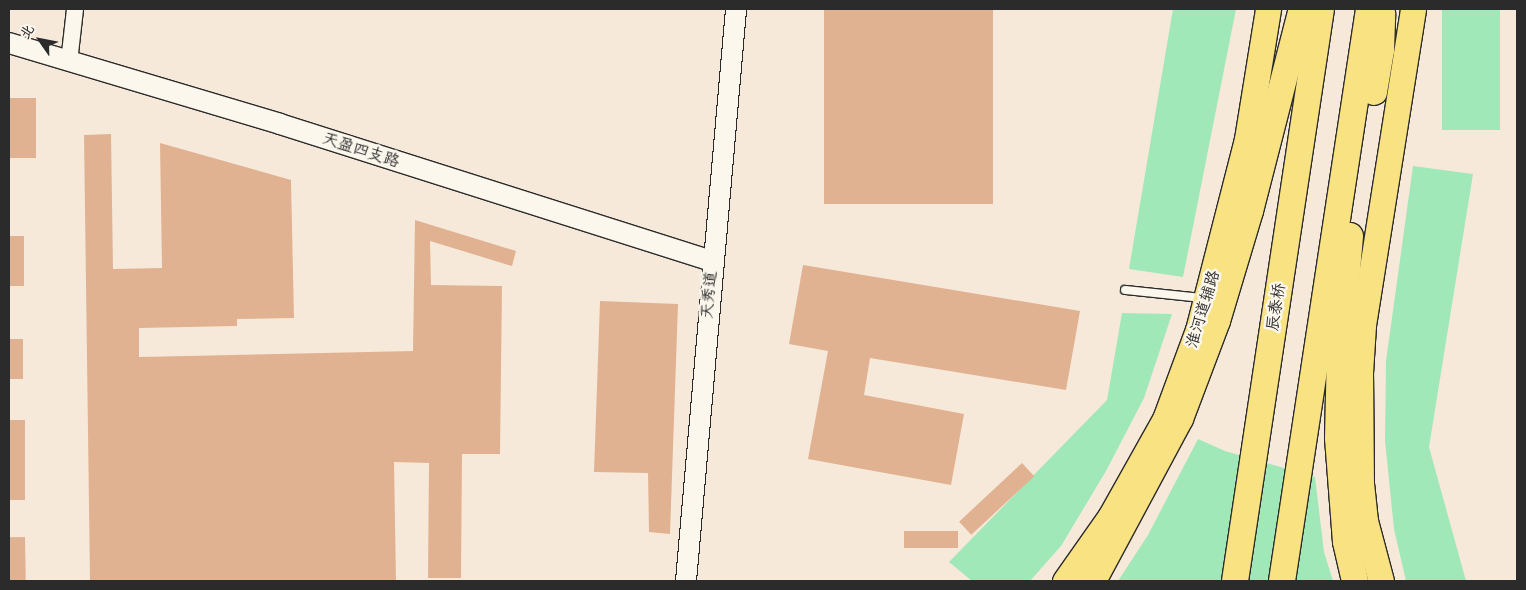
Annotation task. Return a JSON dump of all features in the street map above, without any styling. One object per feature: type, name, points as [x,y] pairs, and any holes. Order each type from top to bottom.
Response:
[{"type":"highway","points":[[1093,581],[1180,419],[1217,321],[1311,27],[1302,9]]},
{"type":"highway","points":[[1355,581],[1346,542],[1340,488],[1340,350],[1350,238],[1372,46],[1369,9]]},
{"type":"highway","points":[[1282,581],[1372,46],[1382,9]]},
{"type":"highway","name":"辰泰桥","points":[[1235,581],[1311,27]]},
{"type":"main road","name":"淮河道辅路","points":[[1065,581],[1110,517],[1164,419],[1208,298],[1248,139],[1268,9]]},
{"type":"main road","points":[[1381,581],[1365,522],[1361,485],[1360,373],[1363,325],[1413,9]]},
{"type":"street","points":[[69,62],[75,9]]},
{"type":"street","name":"天秀道","points":[[686,581],[712,261],[736,9]]},
{"type":"street","name":"天盈四支路","points":[[9,43],[280,124],[712,261]]},
{"type":"lane","points":[[1125,290],[1208,298]]},
{"type":"green space","points":[[1173,9],[1236,9],[1183,277],[1129,269]]},
{"type":"green space","points":[[1442,9],[1500,9],[1500,130],[1442,130]]},
{"type":"green space","points":[[1413,166],[1473,174],[1429,447],[1466,581],[1406,581],[1394,529],[1385,441],[1386,361]]},
{"type":"green space","points":[[1122,313],[1172,314],[1144,398],[1106,471],[1061,546],[1030,581],[972,581],[949,562],[1107,400]]},
{"type":"green space","points":[[1198,439],[1225,451],[1315,477],[1324,552],[1333,581],[1118,581],[1148,535]]},
{"type":"building","points":[[824,9],[993,9],[993,204],[824,204]]},
{"type":"building","points":[[9,98],[36,98],[36,158],[9,158]]},
{"type":"building","points":[[111,134],[113,269],[162,268],[160,143],[291,180],[294,318],[237,319],[237,326],[139,328],[139,357],[413,351],[415,220],[516,251],[512,266],[430,241],[431,285],[502,286],[500,454],[462,454],[461,578],[428,578],[429,463],[394,462],[396,581],[90,581],[84,135]]},
{"type":"building","points":[[9,236],[24,236],[24,286],[9,286]]},
{"type":"building","points":[[803,265],[1080,311],[1066,390],[870,358],[864,395],[964,414],[951,485],[808,459],[828,351],[789,344]]},
{"type":"building","points":[[600,301],[678,304],[670,534],[649,532],[648,473],[594,472]]},
{"type":"building","points":[[9,339],[23,339],[23,379],[9,379]]},
{"type":"building","points":[[9,420],[25,420],[25,500],[9,500]]},
{"type":"building","points":[[1022,463],[1034,476],[971,535],[959,522]]},
{"type":"building","points":[[904,531],[958,531],[958,548],[904,548]]},
{"type":"building","points":[[9,537],[25,537],[26,581],[10,581]]}]
